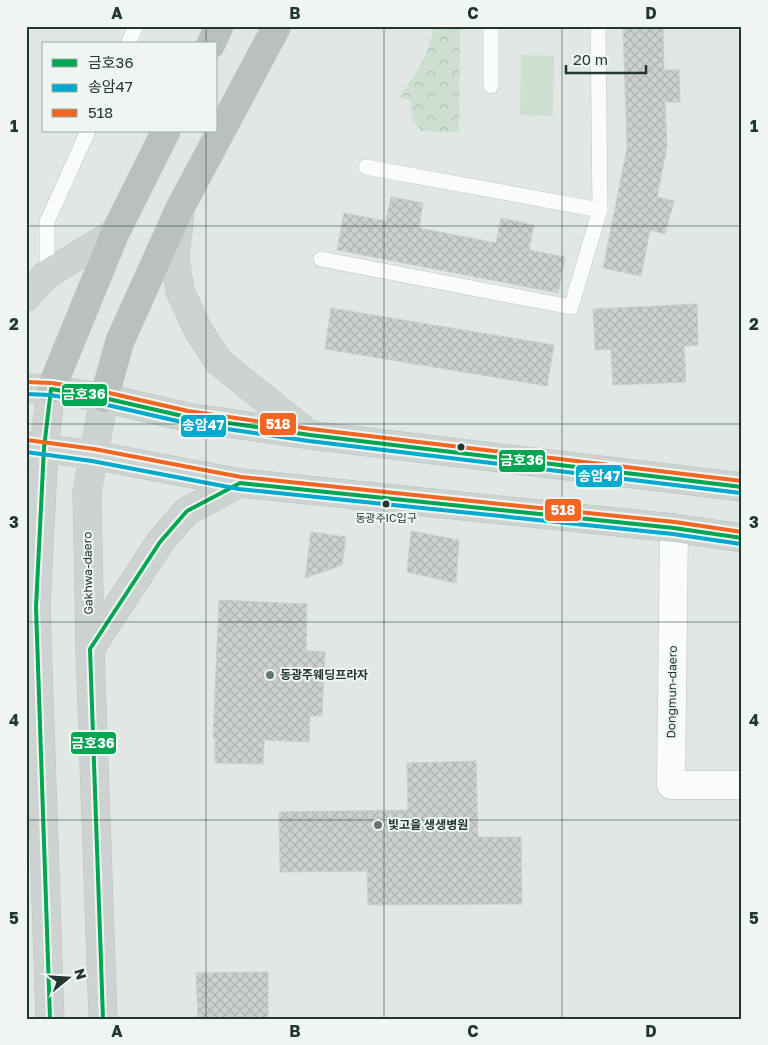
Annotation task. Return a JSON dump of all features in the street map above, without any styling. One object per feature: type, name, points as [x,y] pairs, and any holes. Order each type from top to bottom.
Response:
[{"type":"highway","points":[[212,42],[220,26]]},
{"type":"highway","points":[[104,398],[120,341],[180,208],[277,26]]},
{"type":"highway","points":[[39,388],[166,132]]},
{"type":"main road","points":[[180,208],[176,258],[180,291],[198,330],[219,362],[310,435]]},
{"type":"main road","points":[[26,296],[47,274],[115,233]]},
{"type":"main road","points":[[50,1019],[33,518],[39,388],[104,398],[188,417],[310,435],[742,487]]},
{"type":"main road","name":"Gakhwa-daero","points":[[103,1019],[90,649],[87,492],[104,398]]},
{"type":"main road","points":[[35,447],[93,455],[240,483],[674,528],[742,538]]},
{"type":"main road","points":[[90,649],[160,542],[187,511],[240,483]]},
{"type":"street","name":"Dongmun-daero","points":[[674,528],[671,785],[742,785]]},
{"type":"lane","points":[[129,42],[136,26]]},
{"type":"lane","points":[[491,26],[491,86]]},
{"type":"lane","points":[[321,259],[571,307],[600,210],[598,26]]},
{"type":"lane","points":[[47,274],[47,222],[88,132]]},
{"type":"lane","points":[[366,167],[600,210]]},
{"type":"green space","points":[[433,26],[460,26],[459,132],[421,131],[413,120],[410,100],[400,97],[426,55]]},
{"type":"green space","points":[[521,55],[554,56],[553,116],[520,115]]},
{"type":"building","points":[[663,26],[664,70],[679,70],[680,102],[665,102],[667,147],[657,197],[674,201],[665,234],[650,230],[641,276],[603,268],[627,148],[623,27]]},
{"type":"building","points":[[391,197],[423,203],[419,228],[496,243],[501,218],[534,225],[529,250],[565,257],[558,293],[337,250],[344,213],[386,221]]},
{"type":"building","points":[[697,304],[698,345],[684,346],[686,382],[613,385],[611,349],[595,350],[593,309]]},
{"type":"building","points":[[331,308],[554,345],[547,386],[325,349]]},
{"type":"building","points":[[411,531],[459,540],[456,583],[407,572]]},
{"type":"building","points":[[311,532],[346,537],[342,565],[305,578]]},
{"type":"building","name":"동광주웨딩프라자","points":[[219,600],[307,604],[306,651],[325,652],[322,716],[310,716],[309,742],[264,740],[263,764],[215,763],[215,738],[213,738]]},
{"type":"building","name":"빛고을 생생병원","points":[[476,761],[478,837],[521,837],[522,904],[368,905],[367,871],[280,872],[279,812],[408,810],[407,763]]},
{"type":"building","points":[[268,972],[268,1019],[198,1019],[196,973]]},
{"type":"transit line","name":"518","points":[[26,382],[52,383],[105,392],[188,411],[311,429],[742,481]]},
{"type":"transit line","name":"금호36","points":[[50,1019],[36,607],[44,448],[51,389],[104,398],[187,417],[310,435],[742,487]]},
{"type":"transit line","name":"송암47","points":[[26,394],[50,395],[103,404],[186,423],[309,441],[741,493]]},
{"type":"transit line","name":"518","points":[[27,440],[94,449],[241,477],[675,522],[742,532]]},
{"type":"transit line","name":"송암47","points":[[26,452],[92,461],[239,489],[673,534],[741,544]]},
{"type":"transit line","name":"금호36","points":[[103,1019],[90,649],[160,542],[187,511],[240,483],[674,528],[742,538]]},
{"type":"place","name":"동광주IC입구","points":[[386,504]]},
{"type":"place","name":"동광주웨딩프라자","points":[[270,675]]},
{"type":"place","name":"빛고을 생생병원","points":[[378,825]]}]
